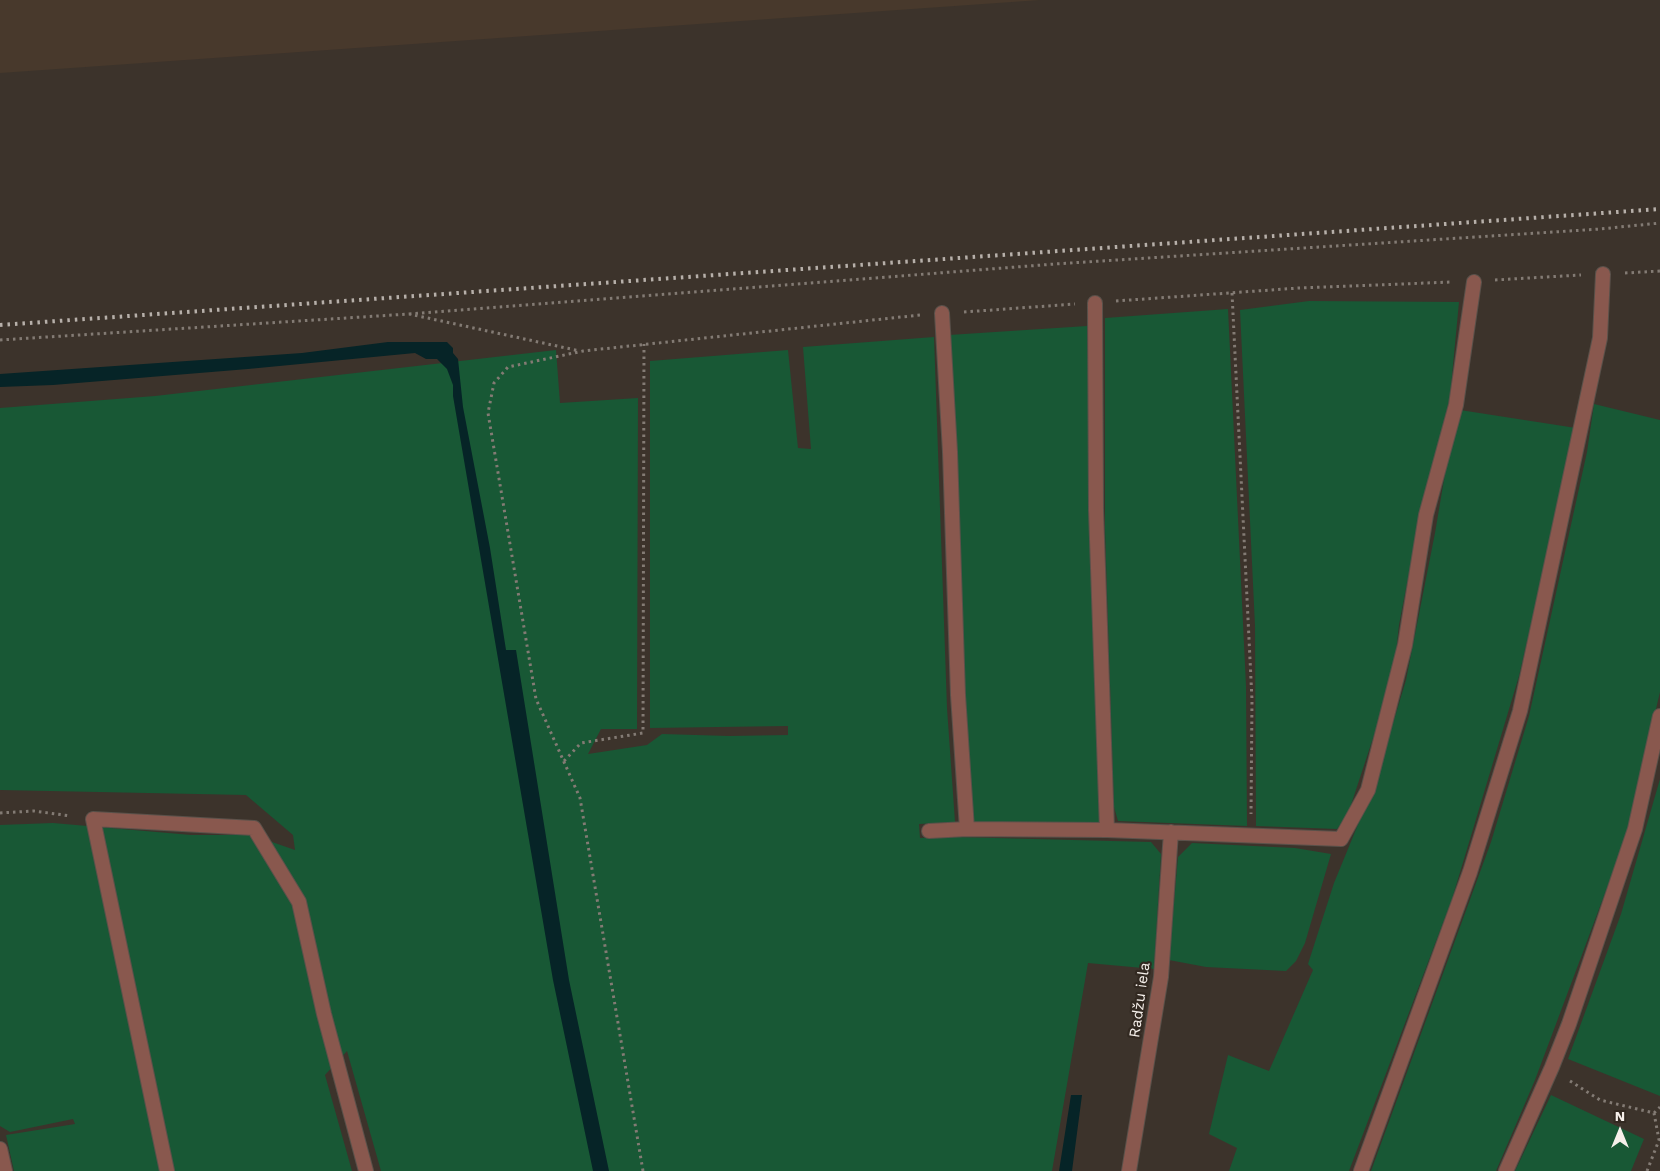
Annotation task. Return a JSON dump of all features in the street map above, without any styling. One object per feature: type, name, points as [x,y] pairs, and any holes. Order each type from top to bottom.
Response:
[{"type":"lane","points":[[1361,1171],[1470,872],[1520,712],[1600,338],[1603,274]]},
{"type":"lane","points":[[929,830],[1107,830],[1341,839],[1368,790],[1405,645],[1426,515],[1456,405],[1474,282]]},
{"type":"lane","points":[[1095,303],[1096,510],[1107,830]]},
{"type":"lane","points":[[942,314],[950,452],[958,695],[967,829]]},
{"type":"lane","points":[[1506,1171],[1569,1024],[1635,829],[1660,716]]},
{"type":"lane","points":[[168,1171],[93,819],[254,828],[299,902],[324,1014],[366,1171]]},
{"type":"lane","name":"Radžu iela","points":[[1129,1171],[1161,977],[1171,832]]},
{"type":"lane","points":[[0,1149],[5,1171]]},
{"type":"path","points":[[0,340],[409,314],[1065,264],[1660,223]]},
{"type":"path","points":[[643,1171],[580,798],[536,699],[488,413],[494,383],[508,367],[583,351],[942,314],[1299,288],[1474,282],[1660,271]]},
{"type":"path","points":[[1232,293],[1252,700],[1251,836]]},
{"type":"path","points":[[409,314],[583,351]]},
{"type":"path","points":[[564,761],[581,743],[643,733],[644,344]]},
{"type":"path","points":[[0,813],[34,811],[93,819]]},
{"type":"path","points":[[1552,1067],[1573,1084],[1600,1100],[1654,1113]]},
{"type":"path","points":[[1654,1113],[1660,1107]]},
{"type":"path","points":[[1647,1171],[1658,1140],[1654,1113]]},
{"type":"shaded area","points":[[0,0],[1040,0],[0,73]]},
{"type":"green space","points":[[1309,301],[1459,302],[1450,397],[1421,510],[1399,625],[1396,652],[1375,732],[1348,814],[1337,829],[1256,826],[1255,626],[1240,310]]},
{"type":"green space","points":[[1228,309],[1246,686],[1247,826],[1118,821],[1114,807],[1105,529],[1105,318]]},
{"type":"green space","points":[[1087,326],[1102,824],[971,822],[949,335]]},
{"type":"green space","points":[[934,337],[947,708],[955,822],[919,824],[920,838],[956,837],[1151,842],[1161,854],[1154,969],[1088,963],[1052,1171],[381,1171],[347,1051],[325,1075],[352,1171],[14,1171],[6,1135],[75,1124],[73,1119],[10,1132],[0,1126],[0,825],[53,823],[191,835],[252,835],[295,850],[293,835],[246,795],[0,790],[0,408],[155,396],[556,350],[560,403],[638,398],[637,729],[601,729],[588,754],[647,745],[662,734],[788,735],[788,726],[650,728],[650,361],[788,350],[798,448],[811,449],[803,347]]},
{"type":"green space","points":[[1594,404],[1660,420],[1660,692],[1626,837],[1535,1080],[1496,1171],[1371,1171],[1491,842],[1529,716],[1587,452]]},
{"type":"green space","points":[[1460,410],[1576,428],[1519,676],[1452,899],[1349,1171],[1229,1171],[1237,1148],[1209,1134],[1228,1055],[1269,1071],[1313,970],[1308,964],[1334,883],[1375,783],[1406,680],[1449,450]]},
{"type":"green space","points":[[1660,779],[1660,1096],[1568,1059],[1621,914]]},
{"type":"green space","points":[[1192,843],[1295,848],[1331,854],[1305,943],[1296,961],[1286,971],[1206,967],[1169,960],[1178,857]]},
{"type":"green space","points":[[1551,1095],[1644,1139],[1631,1171],[1515,1171]]},
{"type":"water","points":[[388,342],[447,342],[453,348],[453,353],[458,359],[463,407],[490,548],[506,650],[516,650],[569,980],[609,1171],[593,1171],[553,980],[453,396],[453,385],[447,369],[437,359],[426,359],[415,353],[53,385],[0,387],[0,374],[302,353]]},
{"type":"water","points":[[1071,1095],[1082,1095],[1072,1171],[1059,1171]]},
{"type":"railway","points":[[0,325],[1660,209]]}]
